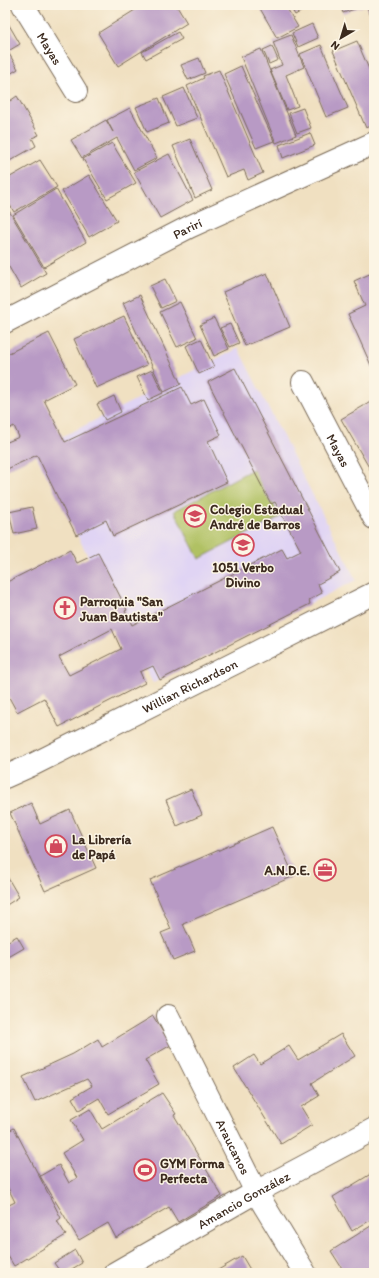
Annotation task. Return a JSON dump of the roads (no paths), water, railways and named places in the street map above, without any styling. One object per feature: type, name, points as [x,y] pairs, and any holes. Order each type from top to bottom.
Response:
[{"type":"street","name":"Mayas","points":[[24,5],[76,91]]},
{"type":"street","name":"Parirí","points":[[5,322],[189,227],[374,143]]},
{"type":"street","name":"Mayas","points":[[303,382],[374,518]]},
{"type":"street","name":"Willian Richardson","points":[[5,777],[34,764],[374,593]]},
{"type":"street","name":"Araucanos","points":[[168,1016],[256,1192],[305,1273]]},
{"type":"street","name":"Amancio González","points":[[115,1273],[256,1192],[374,1128]]},
{"type":"place","name":"Colegio Estadual André de Barros","points":[[195,516]]},
{"type":"place","name":"1051 Verbo Divino","points":[[243,545]]},
{"type":"place","name":"Parroquia \"San Juan Bautista\"","points":[[65,608]]},
{"type":"place","name":"La Librería de Papá","points":[[56,846]]},
{"type":"place","name":"A.N.D.E.","points":[[325,870]]},
{"type":"place","name":"GYM Forma Perfecta","points":[[145,1170]]}]
